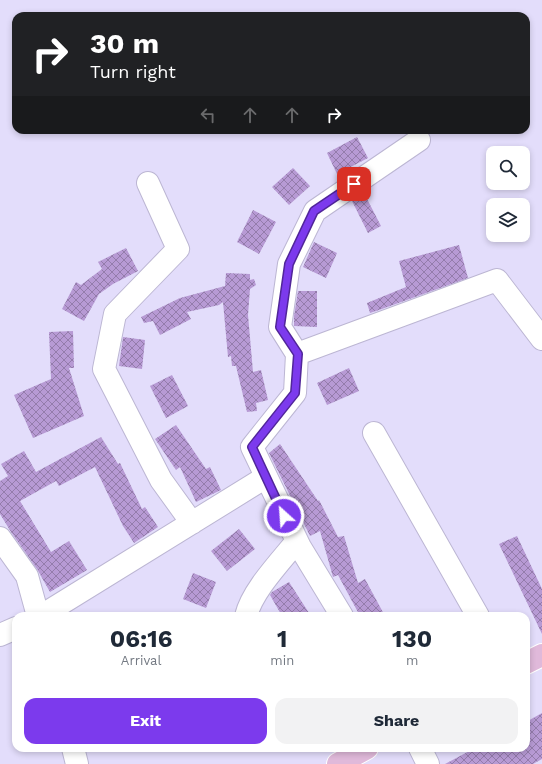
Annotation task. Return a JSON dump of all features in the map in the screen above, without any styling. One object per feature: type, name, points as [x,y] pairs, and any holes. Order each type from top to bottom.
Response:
[{"type":"main road","points":[[530,661],[542,655]]},
{"type":"main road","points":[[338,764],[360,752]]},
{"type":"street","points":[[340,612],[297,541],[252,447],[295,393],[298,354],[280,327],[289,264],[314,211],[419,140]]},
{"type":"street","points":[[148,183],[178,249],[115,314],[104,369],[161,480],[192,523]]},
{"type":"street","points":[[298,354],[497,280],[542,339]]},
{"type":"street","points":[[374,434],[476,612]]},
{"type":"street","points":[[47,612],[266,477]]},
{"type":"street","points":[[0,538],[27,576],[39,612]]},
{"type":"street","points":[[247,612],[262,584],[297,541]]},
{"type":"street","points":[[0,635],[12,630]]},
{"type":"street","points":[[74,752],[77,764]]},
{"type":"street","points":[[422,752],[428,764]]},
{"type":"building","points":[[357,137],[368,158],[337,174],[327,153]]},
{"type":"building","points":[[293,168],[310,186],[289,205],[272,187]]},
{"type":"building","points":[[364,193],[381,226],[368,233],[352,201]]},
{"type":"building","points":[[253,210],[276,222],[259,254],[237,242]]},
{"type":"building","points":[[314,242],[337,253],[326,278],[303,267]]},
{"type":"building","points":[[459,245],[468,278],[370,313],[367,303],[406,287],[399,261]]},
{"type":"building","points":[[126,248],[138,271],[113,284],[99,294],[84,321],[62,309],[76,282],[81,285],[102,269],[98,262]]},
{"type":"building","points":[[226,273],[250,274],[250,280],[254,279],[256,285],[250,289],[248,315],[253,372],[261,370],[268,400],[256,403],[257,411],[247,412],[236,366],[232,366],[231,356],[228,357],[223,302],[219,305],[187,312],[191,319],[160,335],[153,321],[144,323],[141,317],[180,298],[225,286]]},
{"type":"building","points":[[298,291],[317,291],[317,327],[294,326]]},
{"type":"building","points":[[73,331],[74,368],[69,368],[84,416],[33,438],[14,395],[51,379],[49,332]]},
{"type":"building","points":[[123,337],[145,340],[142,369],[119,366]]},
{"type":"building","points":[[349,368],[359,391],[327,405],[317,383]]},
{"type":"building","points":[[172,375],[188,406],[166,418],[150,386]]},
{"type":"building","points":[[176,425],[206,469],[210,467],[221,490],[196,502],[180,467],[176,470],[155,439]]},
{"type":"building","points":[[101,437],[118,464],[120,463],[142,509],[145,507],[158,527],[134,543],[123,526],[95,467],[59,486],[56,481],[20,501],[51,552],[69,541],[87,570],[50,592],[37,569],[0,514],[0,481],[8,476],[1,464],[24,451],[36,472]]},
{"type":"building","points":[[280,444],[318,501],[319,500],[338,537],[344,536],[358,583],[365,579],[383,612],[358,612],[338,575],[333,577],[320,531],[310,536],[269,453]]},
{"type":"building","points":[[239,529],[255,549],[227,571],[211,551]]},
{"type":"building","points":[[517,536],[542,589],[542,634],[499,544]]},
{"type":"building","points":[[193,573],[216,582],[206,608],[183,599]]},
{"type":"building","points":[[289,582],[308,612],[280,612],[270,595],[272,592]]},
{"type":"building","points":[[542,713],[542,759],[533,764],[445,764],[468,752],[530,752],[530,720]]},
{"type":"route","points":[[284,516],[252,447],[295,393],[298,354],[280,327],[289,264],[314,211],[354,184]]}]
